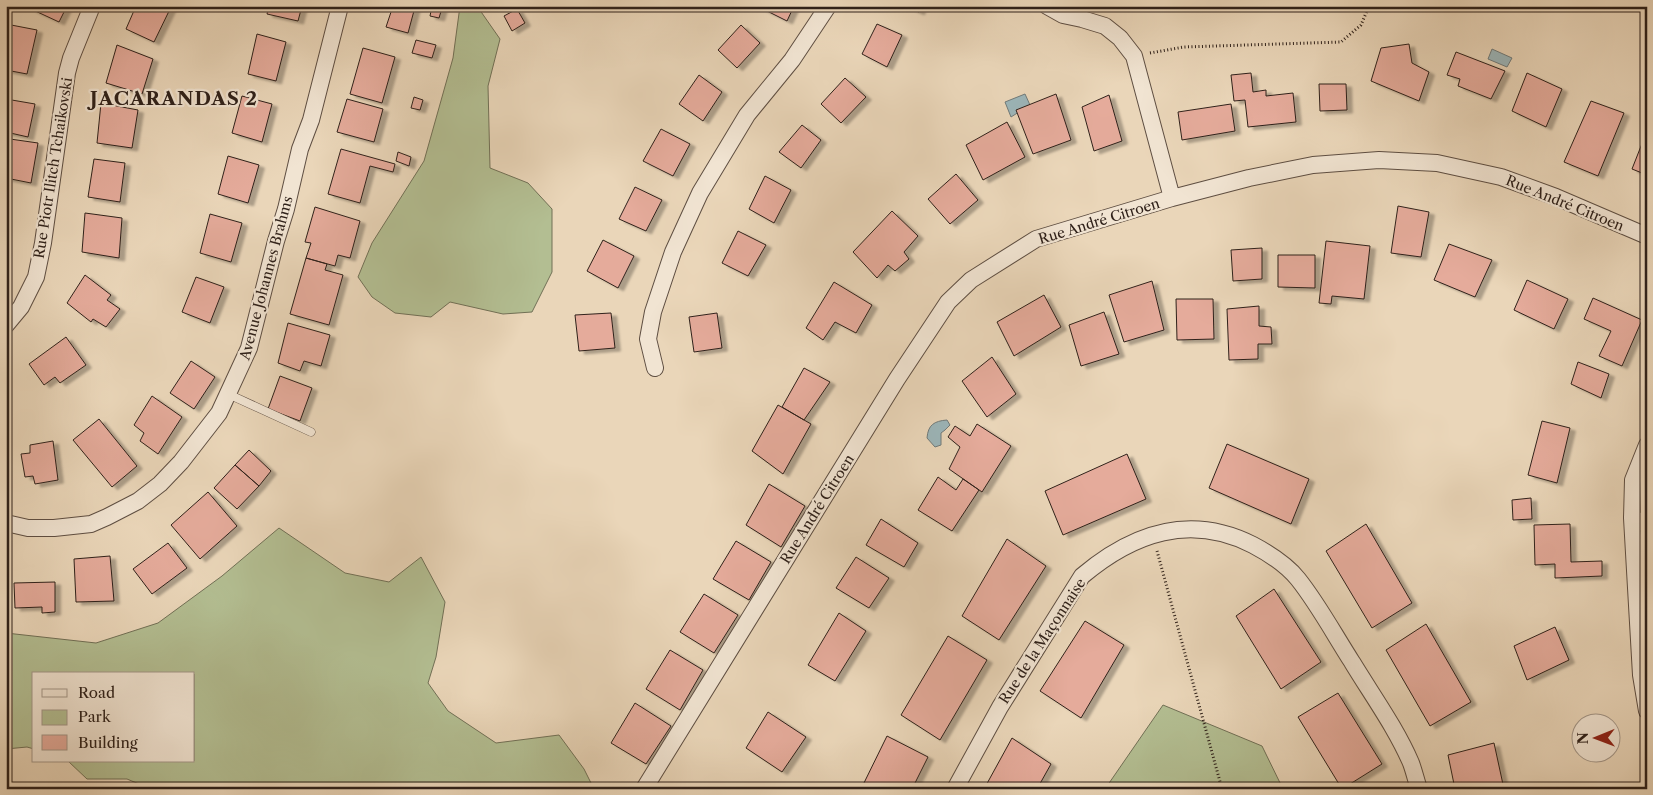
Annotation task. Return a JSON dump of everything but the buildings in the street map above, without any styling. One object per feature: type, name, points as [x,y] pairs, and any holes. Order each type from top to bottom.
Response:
[{"type":"street","name":"Rue Piotr Ilitch Tchaikovski","points":[[6,325],[20,307],[36,277],[43,243],[67,73],[92,6]]},
{"type":"street","name":"Avenue Johannes Brahms","points":[[6,523],[28,528],[72,526],[91,524],[107,518],[138,501],[173,472],[219,413],[249,348],[300,149],[311,120],[340,6]]},
{"type":"street","points":[[655,368],[648,339],[653,312],[673,252],[700,193],[747,114],[792,60],[828,6]]},
{"type":"street","points":[[1047,6],[1063,15],[1105,26],[1120,38],[1134,56],[1172,198]]},
{"type":"street","name":"Rue André Citroen","points":[[644,789],[897,379],[948,302],[971,280],[1036,239],[1172,198],[1249,178],[1313,165],[1379,160],[1436,163],[1501,177],[1556,197],[1647,236]]},
{"type":"street","points":[[1645,704],[1641,675],[1639,521],[1633,480],[1647,445]]},
{"type":"street","name":"Rue de la Maçonnaise","points":[[955,789],[1000,706],[1082,576],[1101,560],[1120,548],[1164,532],[1199,529],[1220,532],[1240,539],[1270,554],[1298,579],[1380,707],[1411,764],[1418,789]]},
{"type":"lane","points":[[228,394],[311,432]]},
{"type":"path","points":[[1134,56],[1184,47],[1341,42],[1360,25],[1368,6]]},
{"type":"path","points":[[1153,536],[1222,789]]},
{"type":"green space","points":[[460,6],[477,6],[500,39],[488,86],[490,168],[528,183],[552,209],[552,272],[532,312],[503,314],[450,302],[431,317],[395,313],[372,297],[358,277],[372,243],[424,161],[453,58]]},
{"type":"green space","points":[[279,528],[345,573],[389,582],[421,557],[445,602],[436,657],[428,683],[448,711],[496,743],[559,735],[584,769],[594,789],[151,789],[127,779],[87,779],[69,762],[195,762],[195,672],[32,672],[32,748],[27,747],[6,749],[6,633],[96,643],[158,623],[222,576]]},
{"type":"green space","points":[[1163,705],[1262,746],[1283,789],[1105,789]]},
{"type":"water","points":[[1492,49],[1512,58],[1507,67],[1488,59]]},
{"type":"water","points":[[1025,94],[1030,105],[1011,117],[1005,102]]},
{"type":"water","points":[[947,420],[950,425],[941,433],[941,445],[935,447],[927,438],[930,427],[939,421]]},
{"type":"district","name":"JACARANDAS 2","points":[[174,98]]}]
